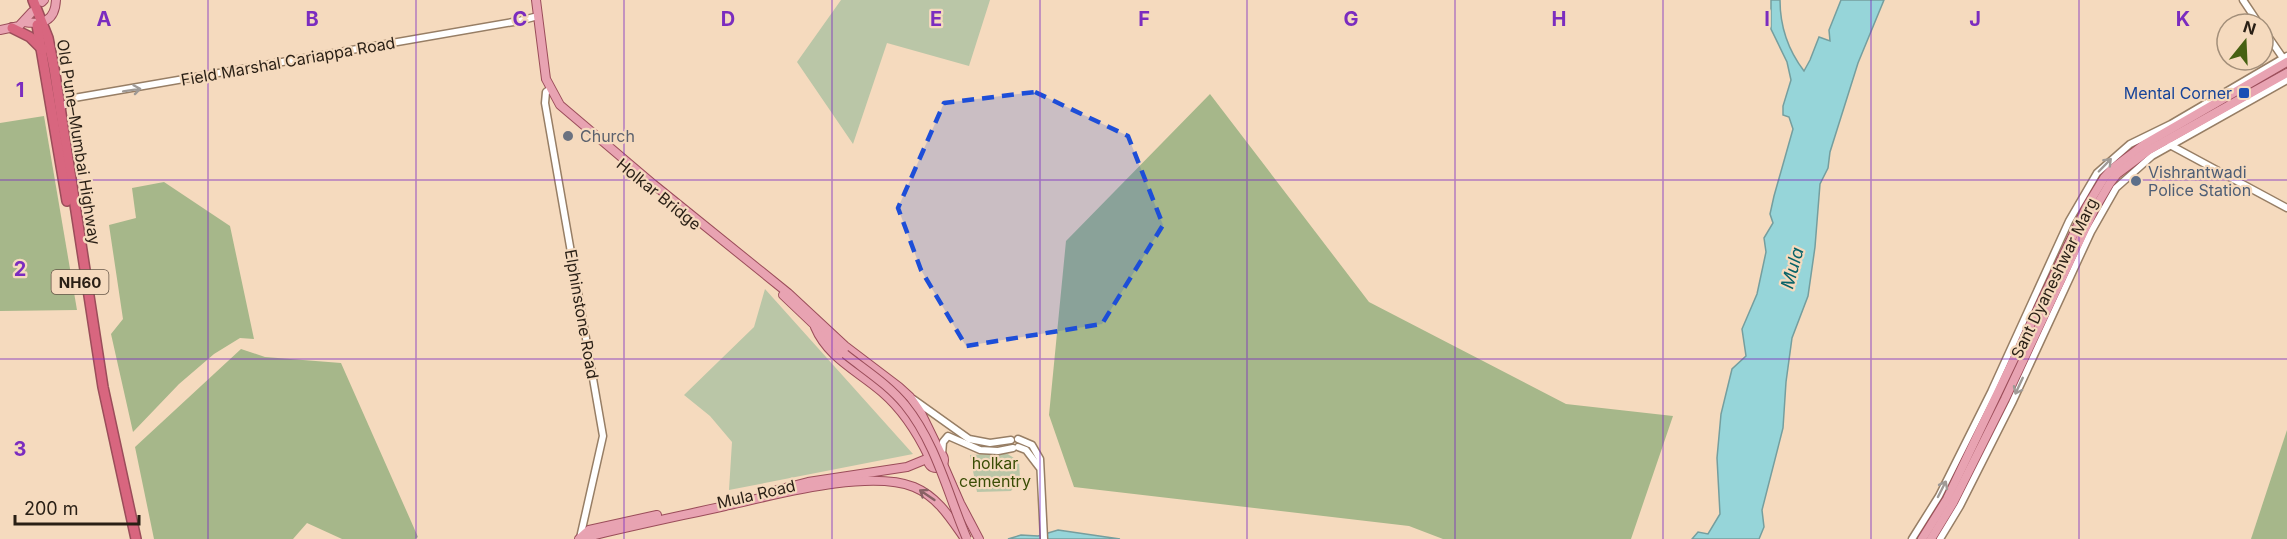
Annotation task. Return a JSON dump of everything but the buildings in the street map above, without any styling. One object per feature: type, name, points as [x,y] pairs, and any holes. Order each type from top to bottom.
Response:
[{"type":"highway","name":"Old Pune–Mumbai Highway","points":[[27,0],[48,38],[103,387],[136,539]]},
{"type":"highway","name":"Old Pune–Mumbai Highway","points":[[33,0],[35,12]]},
{"type":"highway","name":"Old Pune–Mumbai Highway","points":[[40,24],[42,50],[97,388],[130,539]]},
{"type":"highway","points":[[12,28],[30,37],[42,50]]},
{"type":"main road","points":[[39,0],[42,2],[44,0]]},
{"type":"main road","points":[[24,22],[40,24],[54,14],[56,0]]},
{"type":"main road","name":"Elphinstone Road","points":[[533,0],[548,90],[567,112],[811,312],[845,346],[910,398],[929,428],[942,458]]},
{"type":"main road","points":[[0,30],[12,28],[24,22],[35,12]]},
{"type":"main road","name":"Sant Dyaneshwar Marg","points":[[1930,539],[1958,493],[2005,399],[2084,228],[2110,183],[2129,163],[2165,137],[2286,61]]},
{"type":"main road","name":"Sant Dyaneshwar Marg","points":[[1922,539],[1947,500],[2077,225],[2112,169],[2134,151],[2287,73]]},
{"type":"main road","name":"Holkar Bridge","points":[[548,90],[564,115],[812,321],[845,354],[894,393],[911,412],[930,444],[966,539]]},
{"type":"main road","points":[[812,321],[822,342],[833,354],[883,392],[899,409],[919,436],[932,467]]},
{"type":"main road","points":[[929,457],[934,453],[942,458],[979,539]]},
{"type":"main road","name":"Mula Road","points":[[581,538],[668,515],[907,467],[929,457]]},
{"type":"main road","points":[[907,467],[939,468],[942,458]]},
{"type":"main road","points":[[799,488],[874,480],[916,488],[942,506],[966,539]]},
{"type":"street","name":"Field Marshal Cariappa Road","points":[[60,108],[74,99],[536,19]]},
{"type":"street","points":[[2275,46],[2286,61]]},
{"type":"street","points":[[1912,539],[1940,496],[2070,221],[2089,186],[2106,163],[2120,151],[2165,137],[2287,80]]},
{"type":"street","name":"Elphinstone Road","points":[[548,90],[545,103],[603,436],[581,538]]},
{"type":"street","points":[[58,96],[74,99]]},
{"type":"street","points":[[2165,137],[2287,208]]},
{"type":"street","points":[[1940,539],[1960,506],[2002,423],[2105,206],[2123,180],[2165,137]]},
{"type":"street","points":[[910,398],[969,439],[990,443],[1014,438],[1016,445]]},
{"type":"street","points":[[942,458],[943,442],[948,436],[980,450],[998,451],[1028,442],[1036,450],[1041,470],[1044,539]]},
{"type":"highlighted area","points":[[1035,92],[1128,136],[1163,225],[1102,324],[966,346],[921,270],[898,208],[944,103]]},
{"type":"green space","points":[[841,0],[990,0],[969,66],[887,43],[853,144],[797,62]]},
{"type":"green space","points":[[1210,94],[1369,302],[1566,404],[1673,416],[1631,539],[1443,539],[1409,526],[1074,487],[1049,415],[1066,241]]},
{"type":"green space","points":[[44,116],[77,310],[0,311],[0,123]]},
{"type":"green space","points":[[164,182],[230,226],[254,339],[240,338],[214,354],[179,384],[133,432],[111,334],[123,319],[109,225],[136,218],[132,188]]},
{"type":"green space","points":[[765,289],[913,454],[729,490],[732,442],[710,416],[684,395],[754,327]]},
{"type":"green space","points":[[241,349],[265,357],[341,363],[418,537],[415,539],[342,539],[307,523],[293,539],[154,539],[135,447]]},
{"type":"green space","points":[[2287,430],[2287,539],[2251,539]]},
{"type":"green space","name":"holkar cementry","points":[[1006,453],[1019,461],[1020,479],[1011,491],[977,492],[970,455]]},
{"type":"water","name":"Mula","points":[[1771,0],[1780,0],[1786,38],[1804,71],[1819,37],[1830,41],[1829,30],[1841,0],[1884,0],[1858,63],[1830,152],[1828,168],[1820,184],[1808,296],[1792,338],[1783,428],[1762,510],[1764,527],[1759,539],[1692,539],[1698,532],[1708,534],[1720,514],[1717,458],[1721,414],[1732,369],[1746,356],[1742,329],[1757,294],[1766,252],[1764,238],[1773,223],[1770,214],[1793,129],[1789,117],[1783,115],[1783,106],[1791,80],[1787,62],[1771,29]]},
{"type":"water","points":[[1058,530],[1120,539],[1008,539],[1021,535],[1038,536]]},
{"type":"place","name":"Mental Corner","points":[[2244,93]]},
{"type":"place","name":"Church","points":[[568,136]]},
{"type":"place","name":"Vishrantwadi Police Station","points":[[2136,181]]}]
